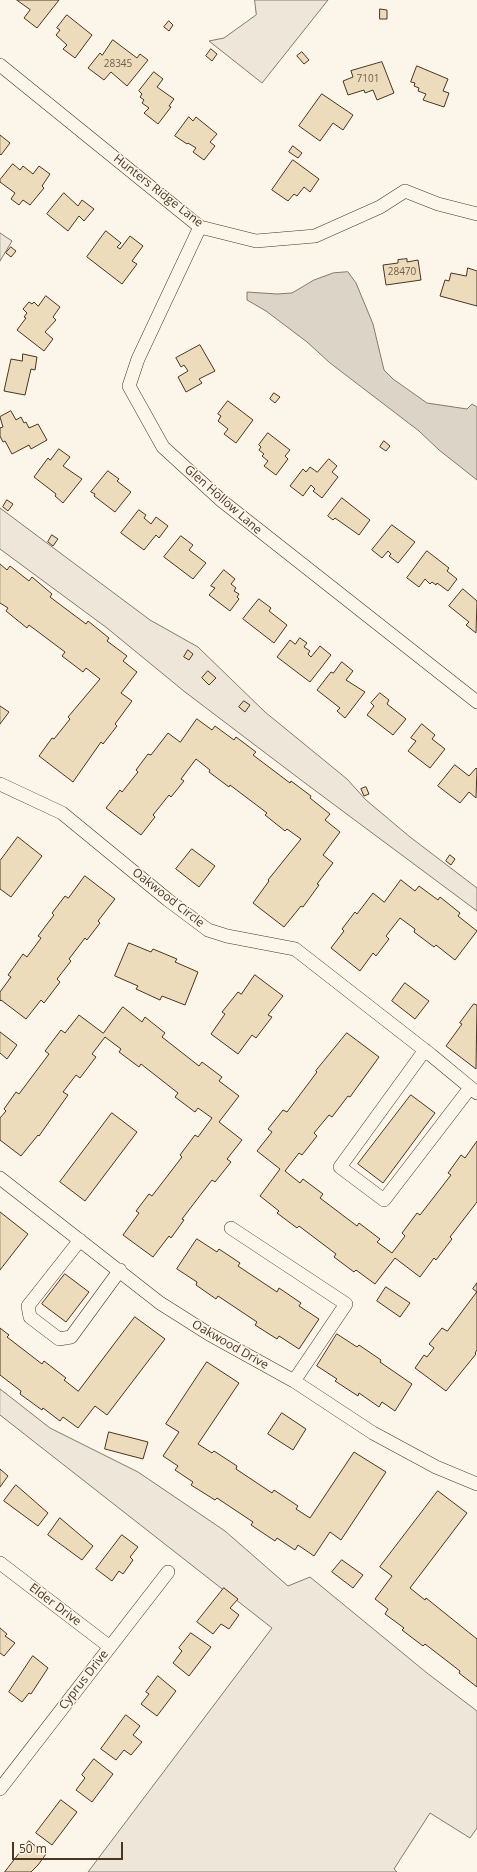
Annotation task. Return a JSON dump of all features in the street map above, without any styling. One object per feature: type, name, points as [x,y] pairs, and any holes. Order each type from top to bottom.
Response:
[{"type":"street","name":"Hunters Ridge Lane","points":[[0,65],[200,227],[256,241],[315,236],[380,207],[405,192],[438,204],[477,214]]},
{"type":"street","name":"Glen Hollow Lane","points":[[200,227],[138,359],[130,386],[163,447],[222,501],[477,702]]},
{"type":"street","name":"Oakwood Circle","points":[[0,784],[62,813],[186,915],[208,930],[227,936],[295,950],[425,1050],[473,1090]]},
{"type":"street","points":[[425,1050],[340,1167],[384,1200],[473,1090]]},
{"type":"street","name":"Oakwood Drive","points":[[1,1182],[120,1270],[160,1303],[209,1334],[294,1381],[380,1437],[436,1467],[477,1484]]},
{"type":"street","points":[[231,1228],[346,1304],[294,1381]]},
{"type":"street","points":[[80,1240],[28,1306],[30,1317],[59,1340],[71,1338],[120,1270]]},
{"type":"street","name":"Elder Drive","points":[[0,1563],[110,1647]]},
{"type":"street","name":"Cyprus Drive","points":[[0,1789],[168,1572]]},
{"type":"shaded area","points":[[255,0],[328,0],[262,83],[209,41],[224,38],[256,15]]},
{"type":"shaded area","points":[[0,233],[12,241],[0,261]]},
{"type":"shaded area","points":[[348,272],[356,283],[373,324],[384,370],[393,379],[427,403],[467,409],[472,404],[477,407],[477,480],[439,450],[419,431],[330,363],[307,342],[266,311],[247,300],[247,292],[277,294],[292,293],[314,280],[333,273]]},
{"type":"shaded area","points":[[0,508],[150,620],[198,647],[265,712],[347,779],[366,800],[410,837],[477,888],[477,911],[185,692],[107,628],[0,549]]},
{"type":"shaded area","points":[[0,1389],[50,1428],[138,1472],[225,1531],[288,1586],[310,1577],[427,1673],[477,1711],[477,1828],[470,1838],[430,1813],[394,1869],[397,1872],[88,1872],[272,1628],[0,1415]]},
{"type":"building","points":[[17,0],[59,0],[37,28],[24,18],[30,10]]},
{"type":"building","points":[[380,9],[387,10],[387,19],[380,19]]},
{"type":"building","points":[[67,15],[92,35],[75,58],[63,49],[67,45],[56,35],[60,30],[57,28]]},
{"type":"building","points":[[169,21],[173,25],[169,31],[164,27]]},
{"type":"building","points":[[113,40],[137,58],[140,54],[148,60],[127,86],[111,72],[104,80],[88,68],[100,53],[102,55]]},
{"type":"building","points":[[211,49],[217,54],[212,61],[206,56]]},
{"type":"building","points":[[302,52],[309,60],[304,64],[297,56]]},
{"type":"building","points":[[382,62],[394,93],[377,100],[373,90],[365,93],[364,90],[348,95],[343,81],[353,77],[351,71]]},
{"type":"building","points":[[417,66],[448,79],[443,91],[449,93],[444,107],[423,100],[426,94],[418,91],[419,88],[414,86],[415,83],[411,82]]},
{"type":"building","points":[[154,72],[163,79],[157,87],[174,99],[169,106],[171,107],[158,124],[144,113],[149,108],[142,103],[144,100],[140,97],[142,94],[139,91]]},
{"type":"building","points":[[322,94],[353,115],[343,130],[333,123],[320,141],[299,126]]},
{"type":"building","points":[[189,117],[193,121],[196,117],[217,134],[210,142],[215,146],[204,160],[193,152],[196,148],[175,136]]},
{"type":"building","points":[[0,135],[10,143],[1,155],[0,154]]},
{"type":"building","points":[[293,146],[302,153],[298,158],[289,152]]},
{"type":"building","points":[[293,160],[319,179],[310,192],[304,187],[297,196],[294,194],[288,201],[272,190]]},
{"type":"building","points":[[13,164],[20,170],[23,166],[33,174],[39,166],[50,174],[42,186],[44,188],[30,205],[23,200],[19,205],[11,199],[15,193],[0,182]]},
{"type":"building","points":[[64,193],[78,206],[82,200],[94,209],[84,221],[79,216],[68,231],[47,214]]},
{"type":"building","points":[[106,231],[121,243],[117,247],[120,249],[130,236],[143,246],[132,261],[137,264],[122,284],[87,257]]},
{"type":"building","points":[[11,247],[16,251],[11,257],[6,253]]},
{"type":"building","points":[[407,259],[407,262],[418,260],[421,280],[386,285],[383,265],[398,263],[398,260]]},
{"type":"building","points":[[468,268],[477,271],[477,306],[440,296],[445,280],[449,281],[451,273],[466,276]]},
{"type":"building","points":[[46,296],[60,307],[53,317],[56,320],[45,332],[53,339],[44,351],[17,330],[26,318],[24,317],[27,313],[23,309],[29,302],[32,304],[34,302],[38,306]]},
{"type":"building","points":[[200,345],[215,371],[199,379],[202,383],[186,392],[178,377],[188,371],[184,365],[181,367],[176,358]]},
{"type":"building","points":[[23,354],[37,357],[35,370],[31,369],[25,395],[4,391],[11,359],[22,361]]},
{"type":"building","points":[[274,393],[280,397],[275,403],[270,399]]},
{"type":"building","points":[[228,401],[253,420],[236,443],[224,434],[228,429],[218,421],[221,416],[218,414]]},
{"type":"building","points":[[11,411],[16,420],[21,417],[29,428],[38,424],[47,440],[31,449],[29,445],[12,454],[5,441],[3,442],[0,436],[0,428],[3,427],[0,417]]},
{"type":"building","points":[[268,433],[290,450],[285,456],[288,459],[276,475],[264,466],[268,461],[262,456],[264,454],[259,450],[261,447],[259,445]]},
{"type":"building","points":[[384,441],[390,446],[386,451],[380,447]]},
{"type":"building","points":[[59,449],[70,457],[63,466],[82,479],[63,503],[55,496],[56,494],[34,477],[48,458],[50,460]]},
{"type":"building","points":[[329,459],[337,466],[332,472],[338,477],[322,498],[313,491],[315,489],[311,485],[303,496],[290,486],[303,469],[306,472],[310,467],[317,472]]},
{"type":"building","points":[[108,471],[119,479],[117,481],[131,492],[115,512],[91,492]]},
{"type":"building","points":[[342,498],[370,520],[359,535],[335,518],[333,520],[328,516]]},
{"type":"building","points":[[7,500],[13,504],[8,511],[3,507]]},
{"type":"building","points":[[139,510],[146,515],[144,518],[151,524],[156,517],[168,526],[159,538],[156,535],[144,550],[121,533]]},
{"type":"building","points":[[392,525],[415,542],[398,563],[389,556],[391,554],[388,551],[382,558],[372,550]]},
{"type":"building","points":[[52,535],[58,539],[53,546],[48,542]]},
{"type":"building","points":[[181,536],[193,545],[189,550],[206,563],[193,579],[164,557]]},
{"type":"building","points":[[427,551],[449,568],[447,571],[457,579],[448,591],[437,583],[436,585],[432,582],[430,584],[425,579],[419,587],[407,578]]},
{"type":"building","points":[[0,564],[7,570],[10,566],[29,581],[32,577],[52,594],[50,597],[86,624],[88,621],[109,638],[107,641],[127,656],[123,661],[137,672],[121,693],[132,701],[115,724],[117,726],[103,744],[101,742],[73,782],[39,756],[52,738],[54,739],[70,719],[68,717],[100,679],[86,668],[83,672],[62,656],[65,652],[29,625],[27,628],[6,611],[8,608],[0,603]]},
{"type":"building","points":[[224,570],[235,579],[231,584],[236,588],[234,591],[239,594],[237,597],[239,599],[230,611],[209,595],[215,588],[211,586]]},
{"type":"building","points":[[463,589],[477,601],[476,633],[466,625],[469,622],[449,606]]},
{"type":"building","points":[[259,599],[271,608],[269,611],[287,625],[274,643],[243,619]]},
{"type":"building","points":[[300,638],[307,643],[304,647],[310,651],[308,654],[311,657],[320,646],[331,655],[310,682],[277,657],[290,640],[295,644]]},
{"type":"building","points":[[188,650],[193,654],[189,660],[184,657]]},
{"type":"building","points":[[342,662],[353,671],[346,680],[365,692],[345,718],[337,711],[340,708],[317,690],[331,672],[333,673]]},
{"type":"building","points":[[208,671],[216,678],[209,685],[202,678]]},
{"type":"building","points":[[380,693],[389,700],[387,704],[406,719],[393,735],[367,715],[374,706],[371,703]]},
{"type":"building","points":[[244,701],[250,705],[245,712],[239,707]]},
{"type":"building","points":[[0,706],[9,712],[0,724]]},
{"type":"building","points":[[197,719],[212,730],[215,726],[234,740],[236,737],[256,752],[253,755],[290,783],[291,781],[311,796],[310,798],[330,814],[325,820],[340,832],[323,855],[333,863],[317,884],[319,885],[303,907],[301,906],[284,927],[253,903],[269,881],[268,880],[301,839],[287,829],[285,831],[265,815],[267,813],[230,785],[229,787],[209,772],[210,770],[196,759],[181,779],[184,781],[171,797],[169,795],[153,815],[155,817],[141,835],[106,808],[120,790],[122,792],[138,772],[136,770],[148,754],[151,755],[168,733],[180,742]]},
{"type":"building","points":[[422,724],[435,735],[432,739],[445,749],[430,768],[408,751],[416,741],[411,738]]},
{"type":"building","points":[[455,765],[469,776],[476,768],[477,769],[476,798],[469,792],[460,803],[438,786]]},
{"type":"building","points":[[366,787],[369,794],[364,796],[361,789]]},
{"type":"building","points":[[18,837],[42,856],[11,897],[0,889],[0,861]]},
{"type":"building","points":[[192,849],[215,866],[199,887],[176,869]]},
{"type":"building","points":[[450,855],[455,859],[451,865],[446,861]]},
{"type":"building","points":[[85,876],[115,899],[98,921],[100,923],[87,940],[85,938],[69,959],[71,961],[57,979],[60,982],[44,1003],[41,1000],[26,1019],[1,1000],[0,1001],[0,992],[11,977],[8,975],[23,954],[27,957],[41,938],[38,936],[54,915],[52,913],[65,896],[68,898]]},
{"type":"building","points":[[401,880],[415,891],[419,886],[438,900],[440,897],[460,913],[458,916],[477,931],[455,960],[436,945],[434,947],[414,932],[415,929],[400,918],[386,936],[389,939],[376,956],[373,953],[360,971],[331,948],[344,931],[342,929],[355,912],[357,914],[373,893],[384,902]]},
{"type":"building","points":[[129,943],[151,952],[153,949],[177,959],[175,962],[198,972],[185,1005],[162,996],[160,1000],[136,989],[138,986],[115,976]]},
{"type":"building","points":[[255,975],[283,996],[268,1015],[272,1017],[256,1038],[252,1035],[238,1054],[211,1034],[225,1014],[222,1012],[238,992],[241,994]]},
{"type":"building","points":[[405,983],[429,1001],[415,1019],[392,1001]]},
{"type":"building","points":[[474,1004],[477,1005],[476,1069],[446,1046]]},
{"type":"building","points":[[123,1007],[142,1022],[145,1017],[165,1033],[162,1037],[199,1066],[202,1062],[222,1077],[219,1081],[239,1096],[219,1122],[242,1140],[227,1159],[231,1162],[215,1182],[212,1180],[182,1219],[184,1220],[171,1238],[169,1236],[153,1257],[123,1235],[139,1213],[136,1211],[149,1194],[152,1196],[182,1157],[180,1155],[195,1135],[198,1137],[212,1118],[198,1108],[195,1112],[175,1097],[178,1093],[141,1064],[139,1067],[119,1052],[121,1049],[105,1037],[92,1054],[96,1057],[80,1078],[76,1075],[63,1092],[68,1095],[39,1136],[38,1135],[21,1156],[0,1140],[0,1118],[6,1111],[4,1109],[16,1092],[19,1094],[49,1054],[45,1051],[61,1030],[65,1033],[79,1015],[103,1033]]},
{"type":"building","points":[[0,1032],[17,1045],[7,1059],[0,1053]]},
{"type":"building","points":[[347,1033],[379,1057],[350,1097],[348,1096],[332,1117],[329,1115],[314,1133],[317,1136],[302,1155],[299,1153],[285,1171],[300,1183],[303,1179],[323,1194],[320,1198],[357,1226],[359,1223],[380,1239],[377,1242],[392,1253],[405,1236],[402,1233],[417,1213],[420,1215],[451,1175],[448,1173],[461,1155],[465,1158],[477,1141],[477,1202],[450,1237],[452,1239],[436,1260],[434,1258],[420,1277],[395,1258],[375,1284],[356,1270],[354,1272],[334,1257],[336,1254],[299,1226],[297,1228],[277,1213],[279,1211],[260,1196],[280,1169],[257,1151],[272,1132],[268,1129],[283,1110],[287,1112],[317,1072],[316,1071]]},
{"type":"building","points":[[411,1095],[435,1113],[383,1183],[358,1164]]},
{"type":"building","points":[[112,1113],[137,1132],[85,1201],[60,1182]]},
{"type":"building","points":[[0,1212],[28,1234],[0,1270]]},
{"type":"building","points":[[197,1239],[217,1252],[219,1249],[240,1263],[238,1266],[277,1292],[279,1288],[301,1303],[299,1306],[319,1319],[299,1349],[279,1336],[277,1339],[255,1325],[257,1322],[218,1296],[216,1299],[196,1285],[197,1282],[177,1269]]},
{"type":"building","points":[[65,1274],[89,1292],[66,1322],[42,1304]]},
{"type":"building","points":[[477,1283],[477,1292],[473,1289]]},
{"type":"building","points":[[386,1287],[410,1303],[400,1317],[377,1301]]},
{"type":"building","points":[[477,1292],[476,1354],[446,1391],[415,1368],[424,1355],[427,1357],[434,1348],[429,1344],[442,1328],[447,1331]]},
{"type":"building","points":[[135,1317],[165,1339],[107,1415],[95,1406],[78,1428],[63,1417],[60,1421],[43,1408],[42,1410],[20,1394],[21,1391],[0,1375],[0,1328],[9,1335],[7,1337],[42,1364],[44,1361],[66,1378],[64,1380],[78,1391]]},
{"type":"building","points":[[337,1334],[357,1347],[359,1345],[381,1360],[380,1362],[412,1384],[395,1411],[382,1402],[379,1407],[359,1393],[358,1396],[335,1381],[337,1379],[317,1366]]},
{"type":"building","points":[[207,1362],[239,1383],[198,1444],[212,1453],[214,1451],[237,1466],[236,1469],[272,1493],[274,1490],[298,1506],[296,1509],[310,1518],[354,1452],[386,1472],[341,1540],[330,1532],[314,1556],[298,1545],[295,1550],[277,1538],[275,1541],[251,1525],[253,1522],[217,1498],[215,1500],[191,1485],[193,1482],[175,1470],[178,1466],[163,1456],[179,1432],[166,1424]]},
{"type":"building","points":[[282,1413],[306,1429],[293,1450],[268,1434]]},
{"type":"building","points":[[109,1432],[148,1442],[143,1459],[105,1449]]},
{"type":"building","points":[[0,1469],[8,1476],[0,1487]]},
{"type":"building","points":[[16,1485],[48,1513],[38,1526],[4,1501]]},
{"type":"building","points":[[438,1491],[467,1513],[410,1588],[425,1600],[426,1598],[477,1639],[477,1687],[459,1673],[460,1671],[425,1644],[423,1646],[402,1630],[404,1628],[385,1614],[388,1609],[375,1599],[392,1576],[380,1567]]},
{"type":"building","points":[[60,1518],[93,1546],[82,1560],[48,1535]]},
{"type":"building","points":[[122,1535],[138,1547],[130,1557],[133,1560],[123,1574],[119,1571],[112,1581],[96,1569]]},
{"type":"building","points":[[342,1560],[363,1575],[353,1588],[332,1572]]},
{"type":"building","points":[[224,1588],[238,1599],[230,1608],[239,1615],[229,1629],[221,1624],[213,1634],[197,1622]]},
{"type":"building","points":[[0,1628],[7,1634],[5,1636],[15,1643],[4,1656],[0,1653]]},
{"type":"building","points":[[191,1633],[211,1647],[189,1676],[173,1663],[182,1651],[179,1648]]},
{"type":"building","points":[[33,1656],[48,1668],[31,1694],[29,1693],[22,1702],[9,1692]]},
{"type":"building","points":[[158,1676],[176,1691],[157,1716],[141,1704],[149,1694],[146,1692]]},
{"type":"building","points":[[126,1715],[140,1726],[133,1735],[142,1742],[131,1755],[124,1750],[116,1760],[101,1749]]},
{"type":"building","points":[[94,1759],[113,1774],[92,1802],[76,1790],[85,1778],[82,1775]]},
{"type":"building","points":[[61,1800],[77,1812],[52,1845],[36,1833]]},
{"type":"building","points":[[29,1841],[46,1854],[38,1865],[31,1872],[5,1872]]}]
